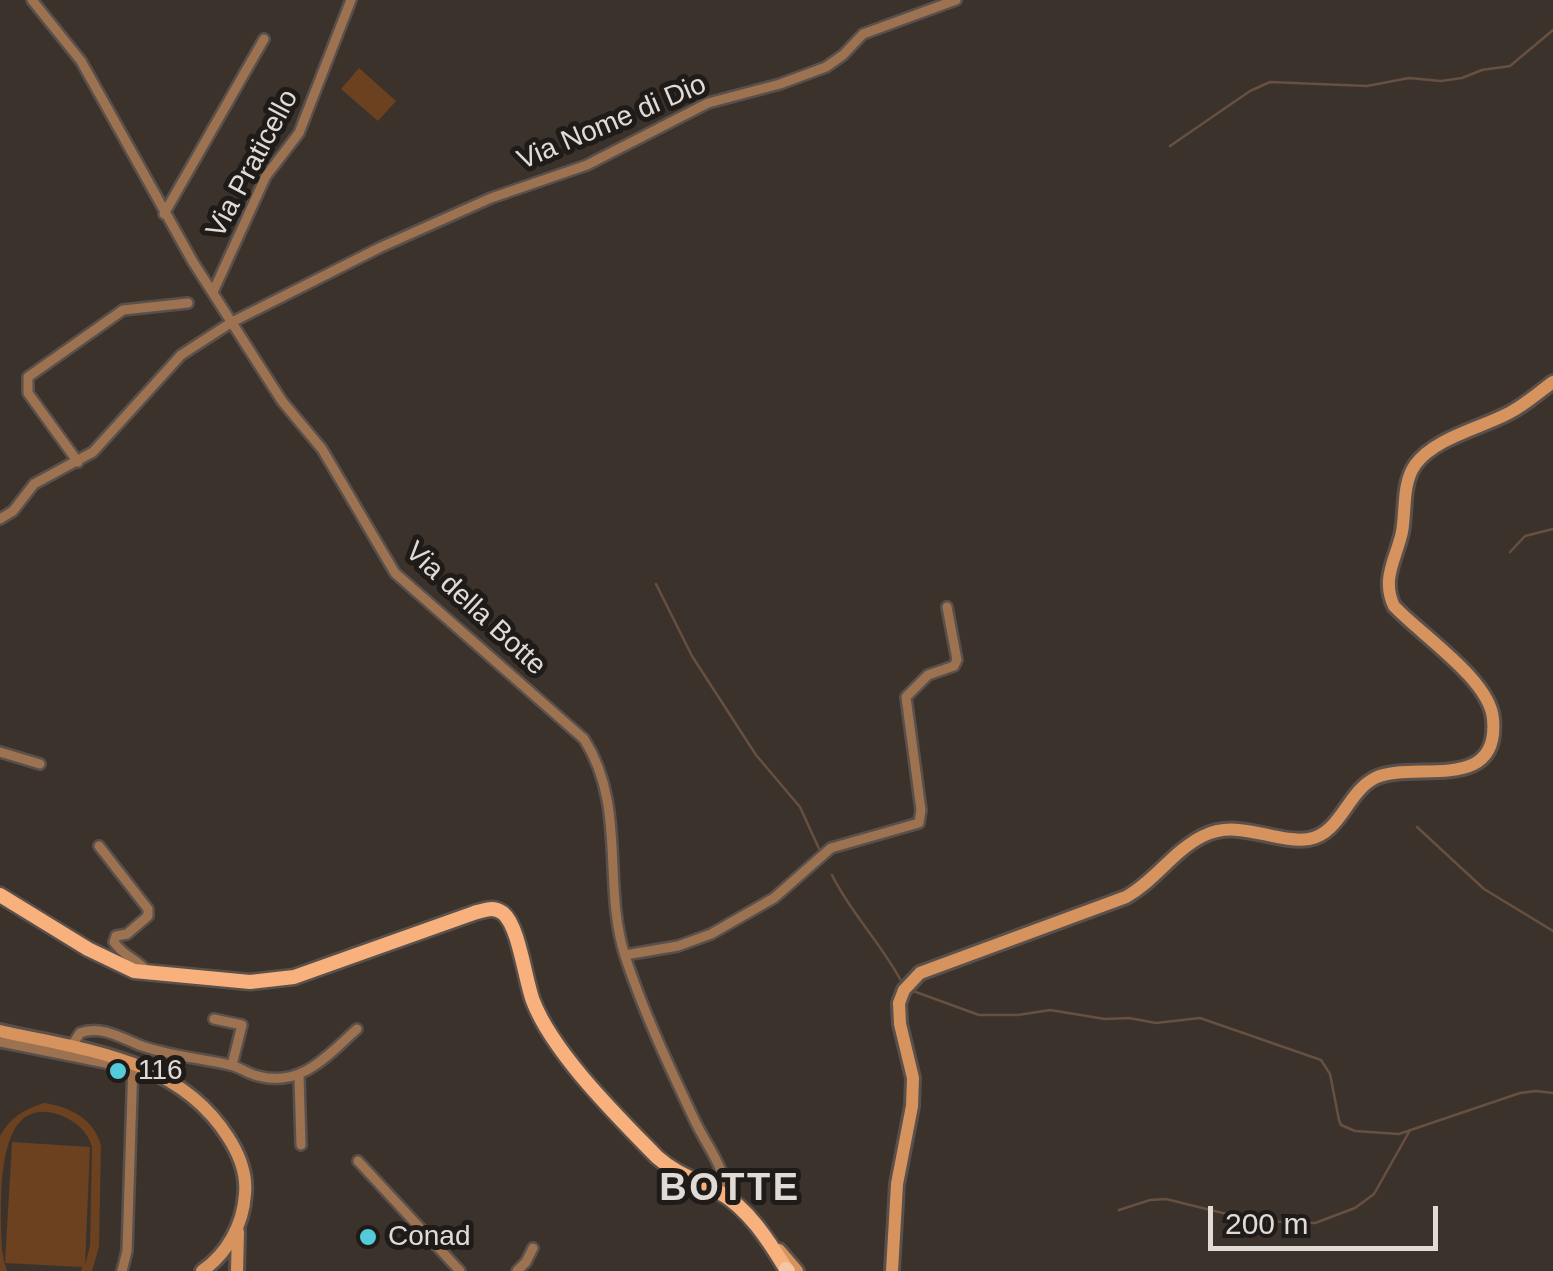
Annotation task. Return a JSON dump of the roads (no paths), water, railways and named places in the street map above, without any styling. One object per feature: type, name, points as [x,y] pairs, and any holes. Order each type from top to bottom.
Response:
[{"type":"main road","points":[[892,1271],[897,1184],[912,1106],[913,1078],[898,1004],[910,981],[950,960],[1126,898],[1207,834],[1243,830],[1305,840],[1333,826],[1370,780],[1403,771],[1451,773],[1481,758],[1492,737],[1494,718],[1490,704],[1468,674],[1394,606],[1388,577],[1402,532],[1407,484],[1414,466],[1439,446],[1513,411],[1553,382]]},
{"type":"main road","points":[[0,896],[88,949],[134,971],[250,982],[294,977],[488,908],[497,910],[512,929],[532,998],[560,1048],[664,1164],[725,1196],[745,1213],[790,1270]]},
{"type":"main road","points":[[0,1031],[72,1047],[162,1074],[190,1093],[220,1124],[234,1146],[246,1189],[227,1265]]},
{"type":"street","name":"Via della Botte","points":[[32,0],[81,61],[164,214],[282,401],[322,449],[395,573],[584,739],[599,763],[611,820],[617,923],[625,954],[692,1114],[722,1173],[725,1196]]},
{"type":"street","name":"Via Praticello","points":[[213,292],[266,176],[299,133],[352,0]]},
{"type":"street","name":"Via Nome di Dio","points":[[0,518],[13,511],[34,484],[93,452],[181,355],[232,322],[398,239],[491,198],[587,165],[708,103],[826,67],[862,34],[956,0]]},
{"type":"street","points":[[164,214],[264,38]]},
{"type":"street","points":[[78,462],[28,393],[28,376],[122,310],[188,303]]},
{"type":"street","points":[[625,954],[678,946],[710,934],[774,898],[831,848],[919,823],[921,810],[906,697],[928,675],[954,666],[957,660],[947,606]]},
{"type":"street","points":[[0,752],[40,764]]},
{"type":"street","points":[[99,846],[148,909],[141,925],[116,936],[114,942],[148,972]]},
{"type":"street","points":[[214,1018],[242,1025],[232,1065]]},
{"type":"street","points":[[72,1047],[80,1033],[104,1031],[154,1050],[284,1079],[318,1065],[357,1029]]},
{"type":"street","points":[[0,1042],[132,1065],[127,1251],[122,1271]]},
{"type":"street","points":[[299,1076],[300,1144]]},
{"type":"street","points":[[358,1161],[460,1271]]},
{"type":"street","points":[[516,1271],[533,1248]]},
{"type":"waterway","points":[[1170,146],[1250,91],[1270,82],[1367,86],[1409,78],[1462,78],[1510,66],[1553,30]]},
{"type":"waterway","points":[[1510,552],[1525,536],[1553,529]]},
{"type":"waterway","points":[[656,584],[692,656],[756,755],[800,807],[821,853]]},
{"type":"waterway","points":[[1417,827],[1484,889],[1553,931]]},
{"type":"waterway","points":[[832,875],[900,979]]},
{"type":"waterway","points":[[913,991],[979,1015],[1050,1010],[1156,1023],[1200,1018],[1321,1060],[1330,1074],[1341,1125],[1355,1131],[1399,1134],[1520,1093],[1553,1093]]},
{"type":"waterway","points":[[1119,1210],[1166,1199],[1255,1221],[1315,1223],[1355,1208],[1374,1194],[1409,1132]]},
{"type":"place","name":"116","points":[[118,1071]]},
{"type":"place","name":"Conad","points":[[368,1237]]},
{"type":"district","name":"BOTTE","points":[[730,1190]]}]
